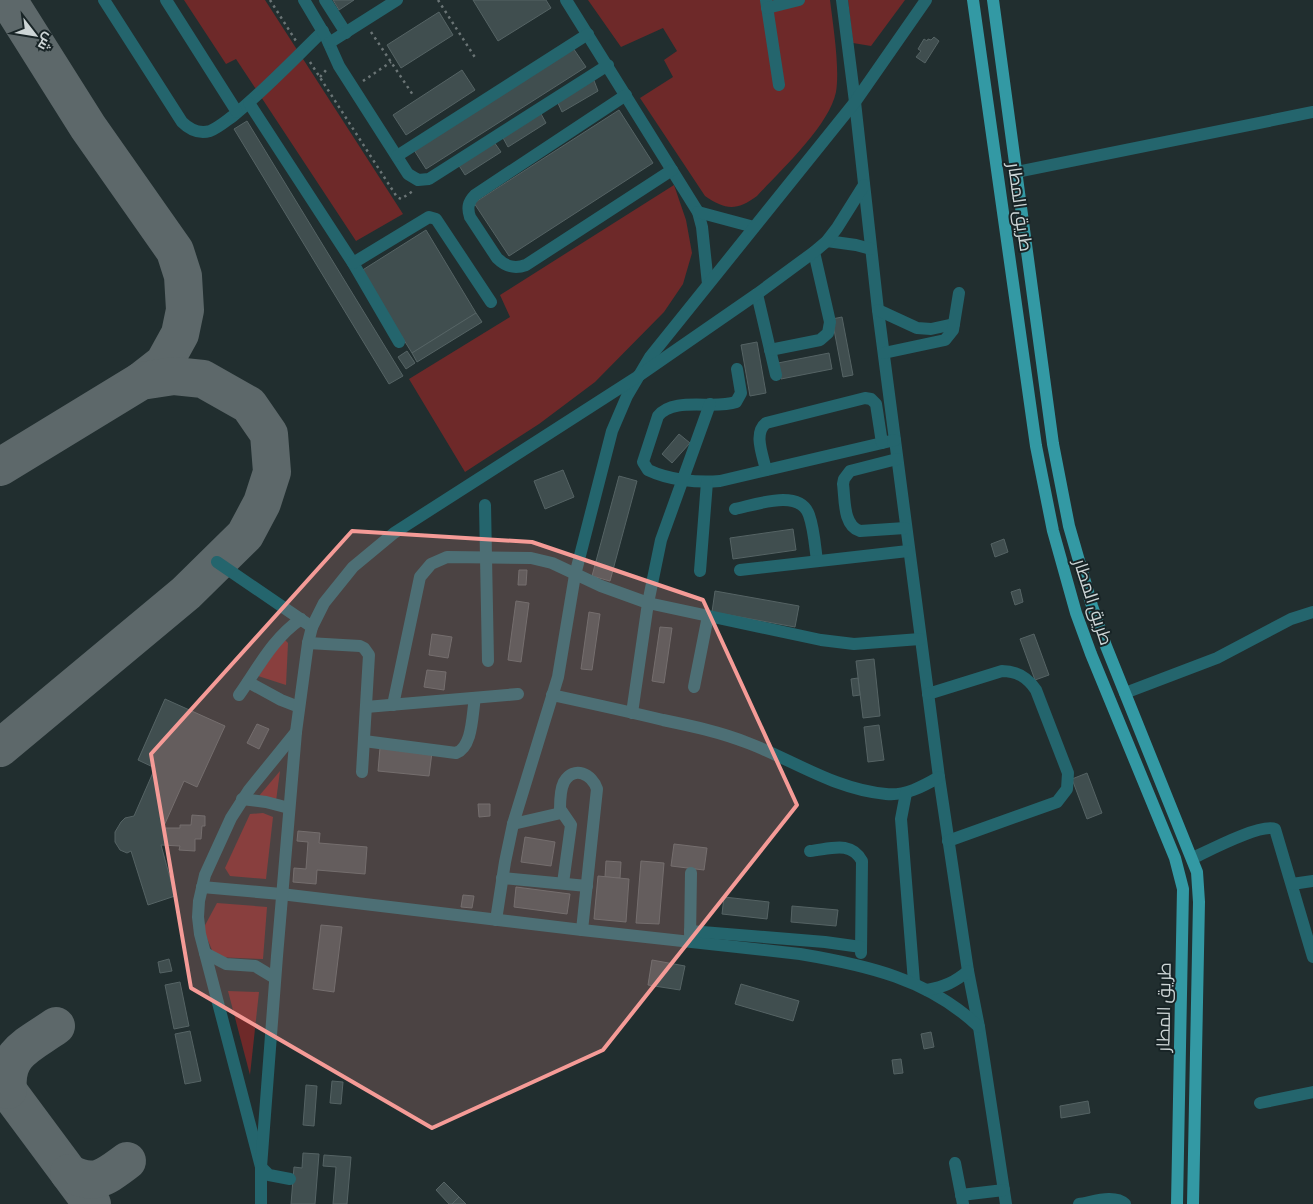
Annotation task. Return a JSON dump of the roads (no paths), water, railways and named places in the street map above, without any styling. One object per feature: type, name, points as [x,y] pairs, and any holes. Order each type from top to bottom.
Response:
[{"type":"main road","name":"طريق المطار","points":[[973,0],[1036,446],[1053,531],[1076,613],[1175,858],[1183,889],[1177,1204]]},
{"type":"main road","name":"طريق المطار","points":[[993,0],[1051,434],[1060,485],[1092,606],[1125,693],[1193,858],[1199,887],[1194,1204]]},
{"type":"main road","points":[[1161,825],[1176,818]]},
{"type":"street","points":[[104,0],[182,122],[188,128],[196,131],[212,130],[249,103],[323,30]]},
{"type":"street","points":[[166,0],[237,112]]},
{"type":"street","points":[[304,0],[323,30],[336,59],[412,178],[429,179],[608,65]]},
{"type":"street","points":[[325,0],[346,33]]},
{"type":"street","points":[[330,44],[397,0]]},
{"type":"street","points":[[566,0],[698,212],[702,227],[708,284]]},
{"type":"street","points":[[779,85],[766,4],[799,0]]},
{"type":"street","points":[[842,0],[855,102],[870,249],[884,353],[889,441]]},
{"type":"street","points":[[496,920],[513,824],[552,696],[560,662],[575,574],[612,432],[637,377],[650,357],[855,102],[926,0]]},
{"type":"street","points":[[397,156],[588,34]]},
{"type":"street","points":[[626,95],[475,195],[468,205],[470,217],[497,258],[503,264],[519,268],[672,170]]},
{"type":"street","points":[[249,103],[353,263],[399,342]]},
{"type":"street","points":[[1016,172],[1313,112]]},
{"type":"street","points":[[261,1204],[261,1167],[281,894],[296,732],[308,643],[312,627],[324,603],[353,566],[394,533],[637,377],[814,252],[827,241],[837,228],[864,185]]},
{"type":"street","points":[[698,212],[754,226]]},
{"type":"street","points":[[353,263],[429,217],[432,217],[436,219],[491,302]]},
{"type":"street","points":[[827,241],[870,249]]},
{"type":"street","points":[[770,350],[820,340],[828,333],[830,322],[814,252]]},
{"type":"street","points":[[884,353],[946,340],[954,324],[960,293]]},
{"type":"street","points":[[757,294],[776,375]]},
{"type":"street","points":[[878,310],[909,325],[924,329],[954,324]]},
{"type":"street","points":[[924,329],[924,345]]},
{"type":"street","points":[[737,369],[742,393],[739,399],[733,403],[673,406],[667,408],[658,416],[643,462],[645,467],[652,472],[682,480],[708,482],[889,441]]},
{"type":"street","points":[[766,470],[759,435],[762,426],[766,423],[864,398],[871,399],[876,404],[897,459],[948,841],[1006,1204]]},
{"type":"street","points":[[632,713],[648,603],[661,540],[710,404]]},
{"type":"street","points":[[897,459],[850,472],[844,479],[843,484],[849,523],[855,530],[905,528]]},
{"type":"street","points":[[700,571],[708,482]]},
{"type":"street","points":[[735,509],[785,499],[797,501],[809,515],[817,561]]},
{"type":"street","points":[[485,505],[488,661]]},
{"type":"street","points":[[740,570],[908,552]]},
{"type":"street","points":[[393,705],[420,577],[431,564],[447,557],[531,558],[543,560],[629,597],[648,603],[838,643],[854,644],[920,639]]},
{"type":"street","points":[[217,562],[312,627]]},
{"type":"street","points":[[1125,693],[1217,658],[1291,619],[1313,612]]},
{"type":"street","points":[[694,687],[708,616]]},
{"type":"street","points":[[239,695],[277,640],[290,626],[301,619]]},
{"type":"street","points":[[308,643],[360,646],[369,655],[362,772]]},
{"type":"street","points":[[928,694],[1002,671],[1011,671],[1022,675],[1030,681],[1036,690],[1068,774],[1067,789],[1057,802],[948,841]]},
{"type":"street","points":[[248,682],[281,700],[299,707]]},
{"type":"street","points":[[366,707],[518,694]]},
{"type":"street","points":[[552,696],[706,730],[748,743],[827,778],[847,785],[887,794],[906,793],[939,777]]},
{"type":"street","points":[[364,741],[456,752],[462,751],[468,740],[475,698]]},
{"type":"street","points":[[290,1179],[269,1175],[261,1167],[210,974],[198,917],[205,875],[231,818],[242,799],[296,732]]},
{"type":"street","points":[[563,883],[571,825],[561,813],[563,783],[568,777],[582,773],[590,776],[595,782],[597,789],[582,930]]},
{"type":"street","points":[[906,793],[901,819],[914,982]]},
{"type":"street","points":[[242,799],[266,802],[289,808]]},
{"type":"street","points":[[513,824],[561,813]]},
{"type":"street","points":[[1193,858],[1244,835],[1273,827],[1276,831],[1312,952]]},
{"type":"street","points":[[810,851],[847,847],[859,855],[863,867],[860,966]]},
{"type":"street","points":[[690,936],[691,873]]},
{"type":"street","points":[[502,878],[587,886]]},
{"type":"street","points":[[1292,884],[1313,880]]},
{"type":"street","points":[[202,887],[281,894],[582,930],[825,942],[861,947]]},
{"type":"street","points":[[690,936],[800,954],[887,973],[914,982],[959,1010],[979,1027]]},
{"type":"street","points":[[206,953],[226,964],[255,966],[275,978]]},
{"type":"street","points":[[255,966],[277,956]]},
{"type":"street","points":[[210,974],[226,964]]},
{"type":"street","points":[[927,990],[942,988],[956,981],[968,971]]},
{"type":"street","points":[[1260,1103],[1313,1092]]},
{"type":"street","points":[[955,1163],[962,1200],[1004,1190]]},
{"type":"street","points":[[1079,1204],[1114,1199],[1122,1200],[1126,1204]]}]
